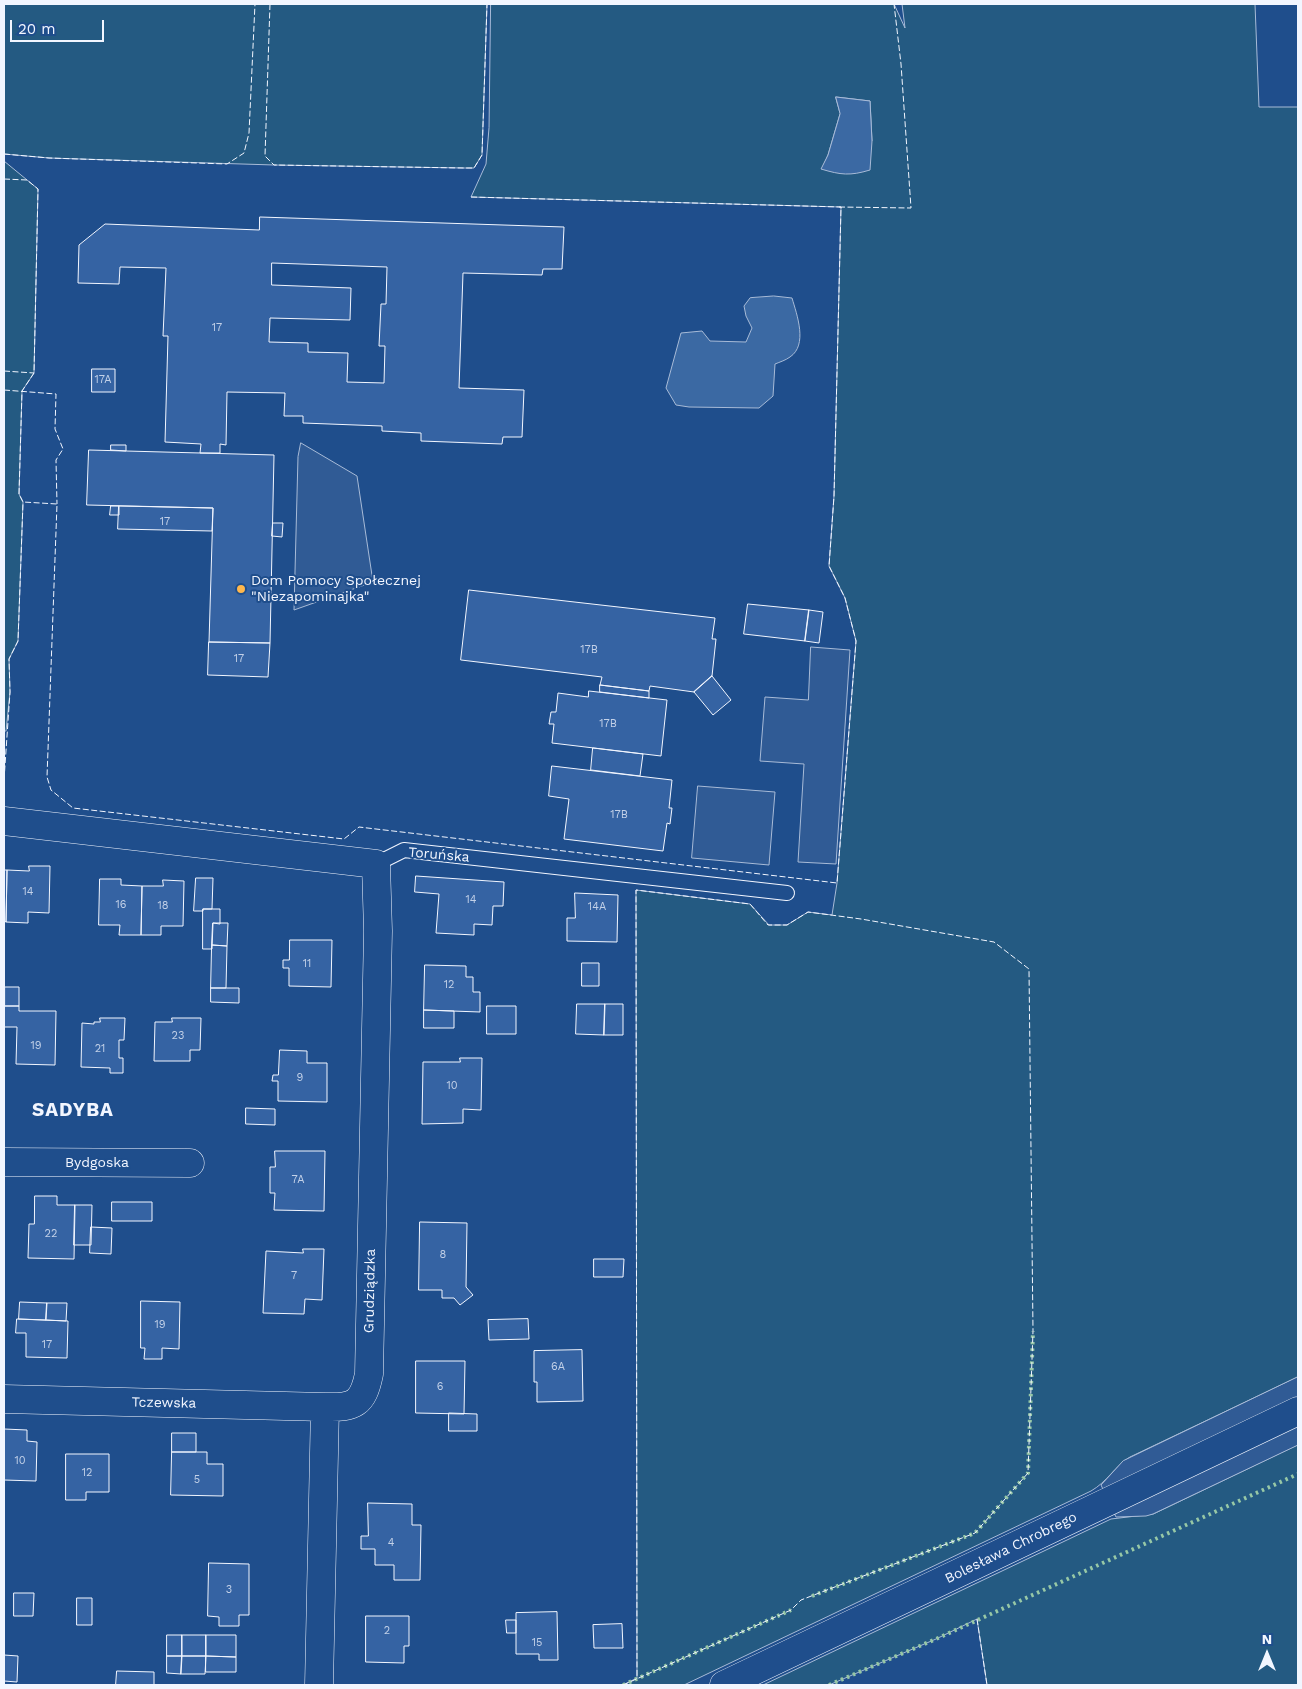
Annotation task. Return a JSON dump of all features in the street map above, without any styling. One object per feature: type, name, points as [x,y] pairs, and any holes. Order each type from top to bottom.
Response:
[{"type":"street","points":[[4,821],[376,864]]},
{"type":"street","name":"Grudziądzka","points":[[325,1407],[343,1408],[355,1403],[362,1395],[369,1374],[378,931],[376,864]]},
{"type":"street","name":"Bydgoska","points":[[4,1162],[190,1163]]},
{"type":"street","name":"Tczewska","points":[[4,1399],[325,1407]]},
{"type":"street","points":[[319,1685],[325,1407]]},
{"type":"street","name":"Bolesława Chrobrego","points":[[724,1685],[1298,1410]]},
{"type":"lane","name":"Toruńska","points":[[376,864],[404,850],[787,893]]},
{"type":"shaded area","points":[[4,4],[487,4],[482,155],[474,168],[464,168],[274,165],[49,158],[4,154]]},
{"type":"shaded area","points":[[491,4],[894,4],[905,28],[902,4],[1255,4],[1259,107],[1298,107],[1298,1377],[1130,1457],[1091,1491],[684,1685],[623,1685],[637,1678],[636,890],[750,904],[769,925],[787,925],[808,912],[832,915],[837,883],[856,641],[845,598],[829,566],[834,496],[841,207],[471,197],[486,164],[489,128]],"holes":[[[836,97],[870,101],[872,141],[822,169],[840,114]]]},
{"type":"shaded area","points":[[836,97],[870,101],[872,141],[870,170],[846,174],[821,169],[828,155],[840,114]]},
{"type":"shaded area","points":[[4,161],[38,189],[34,373],[22,391],[19,494],[23,502],[18,641],[9,659],[10,692],[6,731],[4,731]]},
{"type":"shaded area","points":[[774,296],[792,298],[800,329],[800,338],[795,352],[788,358],[775,364],[773,396],[759,408],[689,407],[676,405],[666,388],[681,333],[702,331],[710,341],[746,342],[752,328],[746,316],[744,306],[750,298]]},
{"type":"shaded area","points":[[301,443],[357,476],[373,582],[294,610],[298,457]]},
{"type":"shaded area","points":[[811,647],[850,650],[836,864],[798,862],[804,764],[760,761],[765,697],[808,700]]},
{"type":"shaded area","points":[[698,786],[775,792],[769,865],[692,858]]},
{"type":"shaded area","points":[[1298,1377],[1298,1445],[1153,1514],[1116,1517],[1101,1485],[1123,1461]]},
{"type":"shaded area","points":[[1298,1445],[1298,1685],[987,1685],[977,1619],[936,1639],[829,1685],[763,1685],[1111,1519],[1153,1514]]},
{"type":"building","points":[[260,217],[564,227],[562,269],[543,269],[542,275],[463,273],[459,388],[524,390],[522,437],[503,437],[502,444],[421,441],[421,433],[382,431],[382,426],[303,423],[303,416],[284,416],[285,393],[227,392],[226,445],[220,444],[220,453],[200,453],[201,444],[165,442],[168,336],[163,336],[166,268],[120,267],[119,284],[78,283],[79,245],[105,224],[259,230]],"holes":[[[272,263],[387,267],[386,304],[381,304],[379,346],[385,346],[384,383],[347,382],[348,353],[308,352],[308,343],[269,342],[270,318],[350,320],[351,288],[272,285]]]},
{"type":"building","points":[[92,369],[115,369],[115,392],[92,392]]},
{"type":"building","points":[[111,445],[126,445],[126,451],[111,450]]},
{"type":"building","name":"Dom Pomocy Społecznej \"Niezapominajka\"","points":[[89,450],[274,455],[270,643],[209,642],[213,508],[87,505]]},
{"type":"building","points":[[111,506],[119,506],[119,515],[110,515]]},
{"type":"building","points":[[119,506],[213,508],[212,531],[118,529]]},
{"type":"building","points":[[273,523],[283,523],[282,537],[272,536]]},
{"type":"building","points":[[469,590],[715,618],[712,639],[716,639],[712,676],[694,692],[650,686],[649,691],[600,685],[602,677],[461,660]]},
{"type":"building","points":[[748,604],[809,610],[805,641],[744,634]]},
{"type":"building","points":[[809,610],[823,612],[819,643],[805,641]]},
{"type":"building","points":[[209,642],[270,643],[268,677],[208,675]]},
{"type":"building","points":[[712,676],[731,700],[713,715],[694,692]]},
{"type":"building","points":[[600,685],[649,691],[649,698],[600,692]]},
{"type":"building","points":[[589,691],[667,700],[661,756],[552,743],[554,724],[549,724],[551,712],[556,712],[558,693],[588,697]]},
{"type":"building","points":[[593,748],[643,754],[640,776],[591,770]]},
{"type":"building","points":[[552,766],[672,780],[669,808],[672,808],[670,824],[667,823],[663,851],[564,839],[569,799],[549,796]]},
{"type":"building","points":[[29,866],[50,866],[49,913],[28,912],[28,923],[6,922],[7,870],[29,871]]},
{"type":"building","points":[[4,870],[7,870],[6,922],[4,921]]},
{"type":"building","points":[[416,876],[504,882],[503,906],[493,906],[492,925],[474,924],[474,935],[436,933],[439,894],[415,892]]},
{"type":"building","points":[[196,878],[213,878],[212,909],[194,911]]},
{"type":"building","points":[[100,879],[121,879],[121,885],[142,886],[141,935],[119,935],[120,925],[99,925]]},
{"type":"building","points":[[163,880],[184,881],[183,926],[161,926],[161,935],[141,935],[142,886],[163,886]]},
{"type":"building","points":[[575,893],[618,895],[617,942],[567,941],[567,918],[575,918]]},
{"type":"building","points":[[203,909],[220,909],[220,924],[213,923],[212,949],[203,949]]},
{"type":"building","points":[[213,923],[228,923],[227,946],[212,945]]},
{"type":"building","points":[[290,940],[332,940],[331,987],[289,986],[289,968],[283,968],[283,960],[289,960]]},
{"type":"building","points":[[212,945],[227,946],[226,988],[211,988]]},
{"type":"building","points":[[582,963],[599,963],[599,986],[582,986]]},
{"type":"building","points":[[425,965],[466,966],[466,977],[473,977],[473,992],[480,992],[480,1012],[424,1010]]},
{"type":"building","points":[[5,987],[19,987],[19,1006],[5,1006]]},
{"type":"building","points":[[211,988],[239,988],[239,1003],[211,1002]]},
{"type":"building","points":[[577,1004],[605,1004],[604,1035],[576,1034]]},
{"type":"building","points":[[605,1004],[623,1004],[623,1035],[604,1035]]},
{"type":"building","points":[[5,1006],[19,1006],[19,1011],[56,1011],[55,1065],[16,1064],[17,1027],[4,1027]]},
{"type":"building","points":[[487,1006],[516,1006],[516,1034],[487,1034]]},
{"type":"building","points":[[424,1010],[454,1011],[454,1028],[424,1028]]},
{"type":"building","points":[[100,1018],[125,1018],[124,1040],[119,1040],[119,1058],[123,1058],[123,1073],[110,1073],[110,1068],[81,1067],[82,1023],[94,1024],[94,1022],[100,1022]]},
{"type":"building","points":[[172,1018],[201,1018],[200,1050],[190,1050],[190,1061],[154,1061],[155,1022],[172,1022]]},
{"type":"building","points":[[280,1050],[307,1051],[307,1063],[327,1063],[327,1102],[278,1101],[278,1081],[272,1081],[273,1075],[278,1075]]},
{"type":"building","points":[[460,1058],[482,1058],[481,1110],[463,1109],[463,1123],[422,1124],[423,1062],[460,1062]]},
{"type":"building","points":[[246,1108],[275,1109],[275,1125],[246,1124]]},
{"type":"building","points":[[275,1151],[325,1151],[324,1211],[274,1210],[275,1193],[270,1193],[270,1167],[275,1167]]},
{"type":"building","points":[[35,1196],[57,1196],[57,1205],[75,1205],[74,1259],[28,1258],[29,1224],[34,1224]]},
{"type":"building","points":[[112,1202],[152,1202],[152,1221],[112,1221]]},
{"type":"building","points":[[75,1205],[92,1205],[91,1245],[74,1245]]},
{"type":"building","points":[[420,1222],[467,1223],[466,1287],[473,1295],[460,1305],[454,1298],[442,1298],[442,1290],[419,1290]]},
{"type":"building","points":[[91,1227],[112,1228],[111,1254],[90,1253]]},
{"type":"building","points":[[303,1249],[324,1249],[322,1300],[305,1299],[304,1314],[263,1313],[266,1251],[303,1253]]},
{"type":"building","points":[[594,1259],[624,1259],[623,1277],[594,1277]]},
{"type":"building","points":[[141,1301],[180,1302],[179,1349],[162,1348],[162,1359],[144,1359],[145,1348],[141,1348]]},
{"type":"building","points":[[20,1302],[47,1303],[46,1320],[19,1319]]},
{"type":"building","points":[[47,1303],[67,1303],[66,1321],[46,1320]]},
{"type":"building","points":[[17,1319],[68,1321],[67,1358],[26,1357],[26,1333],[16,1333]]},
{"type":"building","points":[[528,1319],[529,1339],[489,1340],[488,1320]]},
{"type":"building","points":[[582,1350],[583,1401],[537,1402],[537,1382],[534,1382],[534,1351]]},
{"type":"building","points":[[416,1361],[465,1361],[464,1414],[416,1413]]},
{"type":"building","points":[[449,1413],[477,1414],[477,1431],[449,1431]]},
{"type":"building","points":[[4,1429],[27,1430],[27,1441],[37,1442],[36,1481],[4,1480]]},
{"type":"building","points":[[172,1433],[196,1433],[196,1452],[172,1452]]},
{"type":"building","points":[[172,1452],[207,1452],[207,1464],[223,1464],[223,1496],[171,1495]]},
{"type":"building","points":[[66,1454],[109,1454],[109,1492],[86,1492],[86,1500],[66,1500]]},
{"type":"building","points":[[368,1503],[412,1504],[412,1525],[421,1525],[420,1580],[394,1580],[394,1565],[375,1565],[375,1549],[361,1549],[361,1536],[368,1536]]},
{"type":"building","points":[[209,1563],[249,1564],[249,1615],[239,1615],[239,1626],[219,1626],[219,1617],[208,1616]]},
{"type":"building","points":[[14,1593],[34,1593],[33,1616],[14,1616]]},
{"type":"building","points":[[77,1598],[92,1598],[92,1625],[77,1625]]},
{"type":"building","points":[[557,1612],[558,1660],[539,1660],[539,1654],[516,1654],[516,1613]]},
{"type":"building","points":[[366,1616],[409,1616],[409,1646],[404,1646],[404,1663],[366,1662]]},
{"type":"building","points":[[506,1620],[516,1620],[516,1633],[507,1633]]},
{"type":"building","points":[[622,1624],[623,1648],[594,1648],[593,1625]]},
{"type":"building","points":[[167,1635],[182,1635],[182,1656],[167,1656]]},
{"type":"building","points":[[182,1635],[206,1635],[206,1656],[182,1656]]},
{"type":"building","points":[[206,1635],[236,1635],[236,1657],[206,1656]]},
{"type":"building","points":[[4,1655],[18,1656],[17,1682],[4,1681]]},
{"type":"building","points":[[167,1656],[182,1656],[181,1674],[167,1673]]},
{"type":"building","points":[[182,1656],[206,1656],[205,1674],[181,1674]]},
{"type":"building","points":[[206,1656],[236,1657],[236,1672],[206,1672]]},
{"type":"building","points":[[117,1671],[154,1672],[154,1685],[116,1685]]},
{"type":"hedge","points":[[812,1596],[975,1533],[1028,1473],[1033,1331]]},
{"type":"hedge","points":[[829,1685],[936,1639],[1298,1474]]},
{"type":"hedge","points":[[623,1685],[791,1610]]},
{"type":"fence","points":[[4,154],[49,158],[227,164],[244,153],[249,133],[255,4]]},
{"type":"fence","points":[[270,4],[265,156],[274,165],[464,168],[474,168],[482,155],[487,4]]},
{"type":"fence","points":[[839,207],[911,208],[901,64],[894,4]]},
{"type":"fence","points":[[4,179],[27,180],[38,189],[34,373],[22,391],[19,494],[23,502],[57,504],[47,777],[51,790],[73,808],[344,839],[359,827],[837,883],[856,641],[845,598],[829,566],[834,496],[841,207]]},
{"type":"fence","points":[[471,197],[841,207],[841,209]]},
{"type":"fence","points":[[4,371],[34,373]]},
{"type":"fence","points":[[4,390],[56,394],[55,429],[63,449],[56,460],[57,504]]},
{"type":"fence","points":[[4,780],[10,692],[9,659],[18,641],[23,502]]},
{"type":"fence","points":[[623,1685],[791,1610],[801,1600],[975,1533],[1028,1473],[1033,1331],[1029,969],[994,942],[861,919],[808,912],[787,925],[768,925],[750,904],[636,890],[637,1679]]},
{"type":"fence","points":[[977,1619],[987,1685]]},
{"type":"place","name":"Dom Pomocy Społecznej \"Niezapominajka\"","points":[[241,589]]},
{"type":"district","name":"SADYBA","points":[[73,1110]]}]
